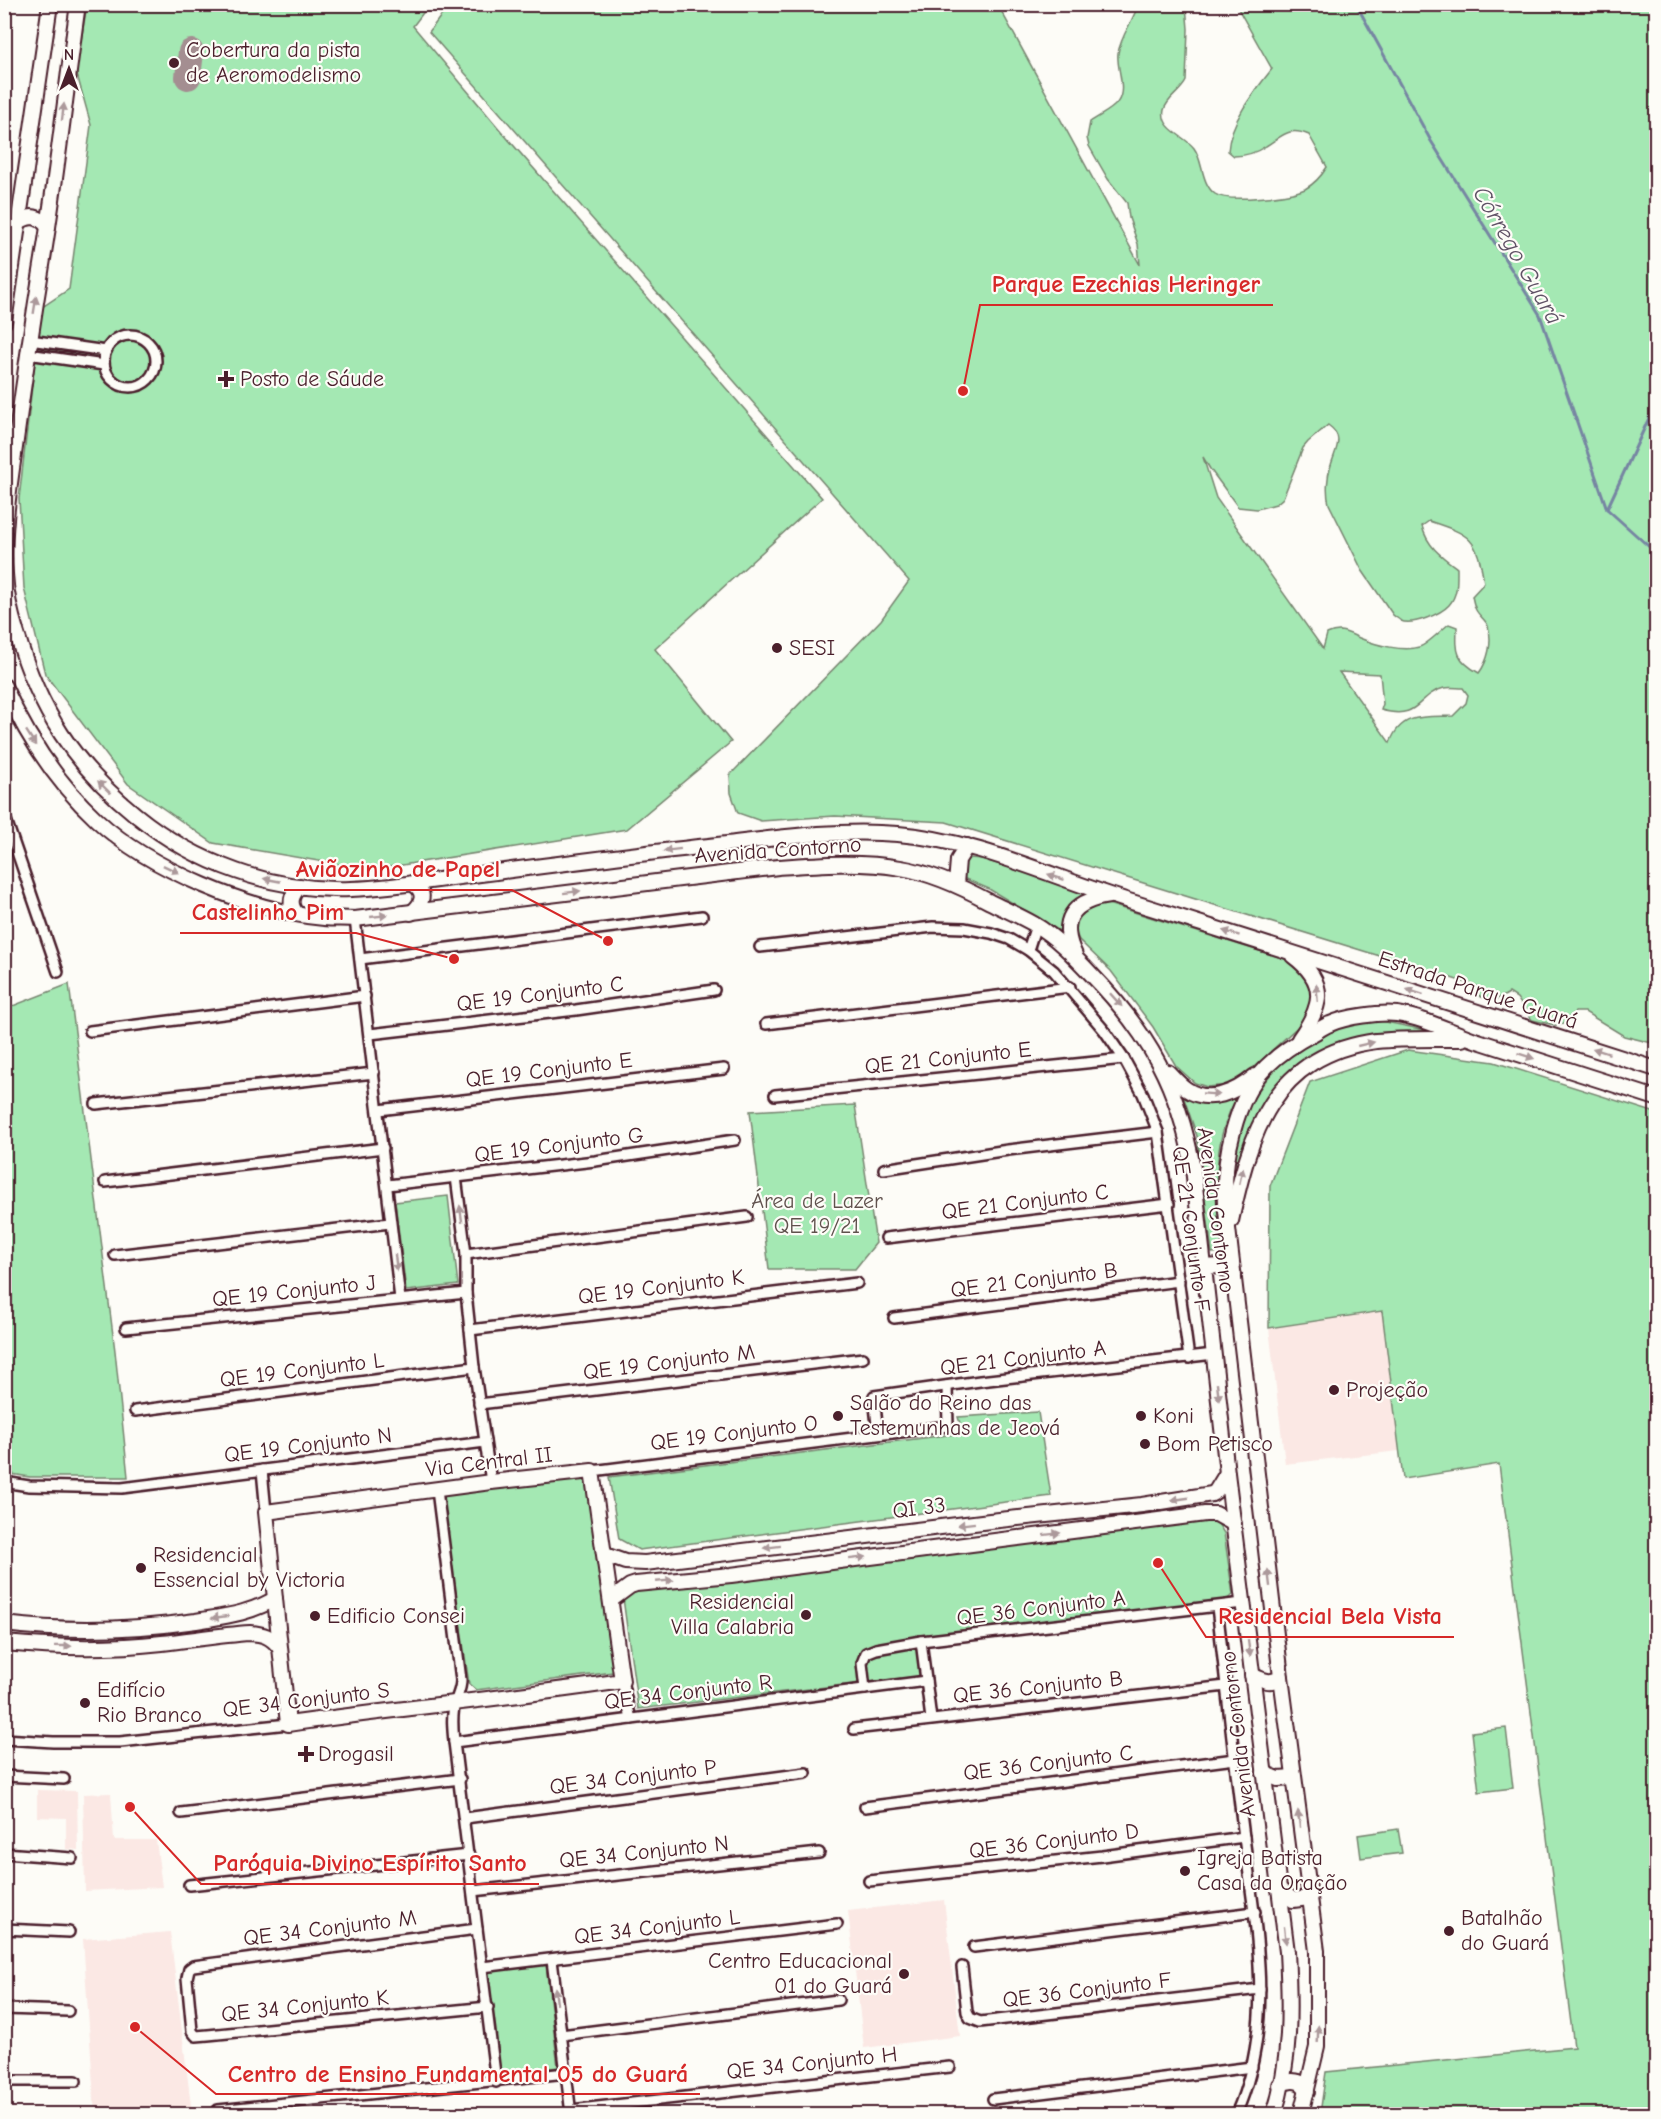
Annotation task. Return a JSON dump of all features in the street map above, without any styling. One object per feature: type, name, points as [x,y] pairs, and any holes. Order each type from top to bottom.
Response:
[{"type":"main road","points":[[4,322],[50,4]]},
{"type":"main road","name":"Avenida Contorno","points":[[78,4],[8,500],[5,574],[13,621],[29,674],[57,731],[81,762],[109,792],[151,827],[176,844],[217,864],[262,878],[300,886],[349,889],[824,834],[867,832],[905,834],[941,839],[967,846],[1111,896],[1286,951]]},
{"type":"main road","points":[[18,222],[31,217],[44,221],[48,227]]},
{"type":"main road","points":[[4,417],[12,417],[20,411]]},
{"type":"main road","points":[[4,685],[13,688],[20,687],[26,682],[29,674]]},
{"type":"main road","name":"Avenida Contorno","points":[[4,685],[16,712],[50,764],[89,812],[110,831],[165,867],[202,884],[256,904],[323,918],[356,919],[778,867],[871,863],[904,868],[956,884],[1036,925],[1076,957],[1134,1021],[1162,1067],[1178,1103],[1187,1133],[1198,1204],[1227,1473],[1287,1952],[1290,2009],[1287,2046],[1274,2115]]},
{"type":"main road","points":[[956,884],[958,860],[967,846]]},
{"type":"main road","points":[[411,913],[420,904],[422,898],[421,892],[412,883]]},
{"type":"main road","points":[[296,913],[291,900],[292,895],[300,886]]},
{"type":"main road","points":[[1076,957],[1068,939],[1071,915],[1075,909],[1090,899],[1111,896]]},
{"type":"main road","points":[[1286,951],[1304,964],[1315,979],[1319,992],[1317,1008],[1312,1021],[1297,1041]]},
{"type":"main road","name":"Estrada Parque Guará","points":[[1286,951],[1656,1069]]},
{"type":"main road","name":"Estrada Parque Guará","points":[[1297,1041],[1331,1023],[1350,1018],[1395,1014],[1416,1018],[1470,1038],[1656,1098]]},
{"type":"main road","points":[[1228,1233],[1243,1166],[1260,1120],[1273,1099],[1292,1078],[1316,1061],[1376,1041],[1470,1038]]},
{"type":"main road","name":"Avenida Contorno","points":[[1297,1041],[1265,1068],[1252,1086],[1242,1107],[1227,1158],[1224,1180],[1228,1233],[1281,1677],[1317,1951],[1317,2047],[1308,2092],[1300,2115]]},
{"type":"main road","points":[[1162,1067],[1187,1090],[1209,1096],[1227,1095],[1244,1086],[1265,1068]]},
{"type":"main road","points":[[1203,1267],[1221,1266],[1234,1275]]},
{"type":"main road","points":[[455,1702],[542,1694],[622,1682],[592,1471]]},
{"type":"main road","name":"Via Central II","points":[[266,1512],[592,1471]]},
{"type":"main road","name":"QI 33","points":[[605,1555],[625,1562],[645,1563],[1142,1505],[1212,1494],[1227,1473]]},
{"type":"main road","points":[[1142,1505],[1143,1522]]},
{"type":"main road","points":[[266,1512],[288,1724]]},
{"type":"main road","name":"QI 33","points":[[611,1600],[636,1584],[731,1575],[1143,1522],[1211,1514],[1221,1516],[1234,1524]]},
{"type":"main road","points":[[729,1553],[731,1575]]},
{"type":"main road","points":[[4,1624],[100,1629],[170,1625],[247,1613],[275,1599]]},
{"type":"main road","points":[[28,1645],[30,1627]]},
{"type":"main road","points":[[4,1642],[104,1647],[250,1633],[263,1634],[273,1639],[279,1647]]},
{"type":"main road","points":[[1252,1675],[1261,1680],[1273,1682],[1281,1677]]},
{"type":"main road","name":"QE 34 Conjunto S","points":[[288,1724],[455,1702]]},
{"type":"main road","points":[[1264,1773],[1278,1779],[1294,1778]]},
{"type":"main road","points":[[1279,1889],[1293,1900],[1309,1898]]},
{"type":"main road","points":[[1280,2085],[1297,2081],[1303,2083],[1308,2092]]},
{"type":"street","points":[[133,335],[141,338],[153,349],[155,365],[147,380],[133,386],[117,383],[110,378],[104,365],[106,351],[117,338],[133,335]]},
{"type":"street","points":[[29,347],[106,351]]},
{"type":"street","points":[[29,347],[104,365]]},
{"type":"street","points":[[4,814],[58,972]]},
{"type":"street","points":[[360,959],[702,916]]},
{"type":"street","points":[[356,919],[400,1299]]},
{"type":"street","points":[[1028,950],[1036,925]]},
{"type":"street","name":"QE 21 Conjunto F","points":[[760,947],[933,927],[964,928],[1009,939],[1054,970],[1070,987],[1124,1059],[1143,1094],[1158,1132],[1189,1358]]},
{"type":"street","points":[[766,1024],[1070,987]]},
{"type":"street","name":"QE 19 Conjunto C","points":[[370,1034],[576,1010],[714,990]]},
{"type":"street","points":[[90,1031],[364,996]]},
{"type":"street","name":"QE 21 Conjunto E","points":[[775,1095],[1124,1059]]},
{"type":"street","name":"QE 19 Conjunto E","points":[[379,1110],[724,1069]]},
{"type":"street","points":[[96,1104],[374,1073]]},
{"type":"street","points":[[884,1169],[1018,1148],[1158,1132]]},
{"type":"street","name":"QE 19 Conjunto G","points":[[388,1185],[595,1161],[735,1140]]},
{"type":"street","points":[[105,1182],[383,1148]]},
{"type":"street","points":[[456,1177],[466,1254],[466,1293],[474,1367],[491,1482]]},
{"type":"street","name":"QE 21 Conjunto C","points":[[886,1238],[1169,1204]]},
{"type":"street","points":[[466,1254],[747,1218]]},
{"type":"street","points":[[115,1255],[390,1223]]},
{"type":"street","name":"QE 21 Conjunto B","points":[[894,1318],[1179,1281]]},
{"type":"street","name":"QE 19 Conjunto K","points":[[470,1330],[857,1283]]},
{"type":"street","name":"QE 19 Conjunto J","points":[[126,1328],[466,1293]]},
{"type":"street","name":"QE 21 Conjunto A","points":[[878,1434],[874,1396],[1214,1354]]},
{"type":"street","name":"QE 19 Conjunto M","points":[[479,1404],[863,1358]]},
{"type":"street","name":"QE 19 Conjunto L","points":[[135,1411],[474,1367]]},
{"type":"street","name":"QE 19 Conjunto O","points":[[592,1471],[948,1426],[947,1386]]},
{"type":"street","name":"QE 19 Conjunto N","points":[[4,1482],[45,1486],[136,1487],[485,1442]]},
{"type":"street","points":[[262,1470],[266,1512]]},
{"type":"street","points":[[437,1490],[461,1680],[452,1721],[454,1743],[496,2082]]},
{"type":"street","name":"QE 36 Conjunto A","points":[[865,1689],[862,1663],[866,1653],[876,1649],[921,1641],[1243,1603]]},
{"type":"street","points":[[1217,1607],[1255,1912],[1260,1989],[1260,2021],[1252,2067],[1236,2115]]},
{"type":"street","points":[[921,1641],[931,1719]]},
{"type":"street","name":"QE 34 Conjunto R","points":[[454,1743],[927,1681]]},
{"type":"street","points":[[622,1682],[631,1719]]},
{"type":"street","name":"QE 36 Conjunto B","points":[[854,1729],[1226,1686]]},
{"type":"street","name":"QE 34 Conjunto S","points":[[4,1739],[87,1743],[162,1738],[288,1724]]},
{"type":"street","name":"QE 36 Conjunto C","points":[[865,1807],[1235,1759]]},
{"type":"street","name":"QE 34 Conjunto P","points":[[465,1818],[806,1773]]},
{"type":"street","points":[[4,1776],[64,1779]]},
{"type":"street","points":[[181,1813],[460,1779]]},
{"type":"street","name":"QE 36 Conjunto D","points":[[869,1881],[1102,1856],[1244,1837]]},
{"type":"street","points":[[4,1853],[72,1858]]},
{"type":"street","name":"QE 34 Conjunto N","points":[[473,1891],[819,1853]]},
{"type":"street","points":[[189,1885],[469,1855]]},
{"type":"street","points":[[974,1947],[1255,1912]]},
{"type":"street","name":"QE 34 Conjunto L","points":[[482,1967],[837,1924]]},
{"type":"street","points":[[4,1929],[69,1932]]},
{"type":"street","name":"QE 34 Conjunto M","points":[[189,1969],[198,1965],[477,1929]]},
{"type":"street","points":[[552,1960],[571,2112]]},
{"type":"street","name":"QE 36 Conjunto F","points":[[962,1966],[967,2012],[970,2018],[980,2022],[1260,1989]]},
{"type":"street","name":"QE 34 Conjunto K","points":[[189,1969],[187,1978],[194,2038],[488,2007]]},
{"type":"street","points":[[561,2035],[838,2000]]},
{"type":"street","points":[[4,2009],[68,2010]]},
{"type":"street","name":"QE 34 Conjunto H","points":[[571,2112],[950,2067]]},
{"type":"street","points":[[993,2099],[1252,2067]]},
{"type":"street","points":[[218,2110],[566,2073]]},
{"type":"street","points":[[4,2081],[76,2081]]},
{"type":"shaded area","name":"Projeção","points":[[1382,1311],[1399,1451],[1285,1464],[1269,1328]]},
{"type":"shaded area","points":[[37,1790],[77,1791],[78,1850],[66,1849],[66,1818],[37,1817]]},
{"type":"shaded area","points":[[111,1793],[114,1840],[156,1840],[162,1887],[85,1891],[83,1794]]},
{"type":"shaded area","name":"Centro Educacional 01 do Guará","points":[[944,1900],[960,2036],[864,2048],[848,1911]]},
{"type":"shaded area","points":[[170,1932],[192,2114],[95,2114],[83,1939]]},
{"type":"green space","points":[[87,5],[429,5],[413,26],[501,131],[822,498],[655,649],[731,742],[627,829],[371,870],[213,843],[128,784],[45,674],[24,588],[19,499],[41,308],[69,289],[91,125],[76,71]]},
{"type":"green space","points":[[449,5],[998,5],[1140,265],[1138,244],[1129,218],[1127,203],[1108,179],[1089,146],[1087,138],[1090,122],[1114,106],[1121,96],[1118,53],[1138,5],[1186,5],[1188,29],[1186,81],[1166,106],[1164,117],[1169,127],[1194,148],[1210,190],[1222,197],[1245,198],[1273,196],[1305,189],[1318,179],[1327,167],[1309,135],[1302,132],[1286,133],[1255,152],[1234,156],[1228,151],[1238,118],[1272,69],[1236,5],[1656,5],[1656,1044],[1624,1036],[1585,1012],[1575,1012],[1564,1024],[1555,1025],[1532,1020],[1517,998],[1509,993],[1498,999],[1486,999],[1478,995],[1477,986],[946,822],[835,816],[761,821],[738,813],[731,793],[730,775],[881,620],[909,581],[429,32]],"holes":[[[1328,425],[1338,438],[1328,479],[1329,504],[1362,570],[1394,616],[1406,622],[1426,618],[1449,605],[1455,592],[1457,568],[1431,545],[1422,526],[1429,521],[1454,530],[1470,540],[1475,547],[1484,583],[1472,596],[1476,610],[1488,626],[1490,638],[1487,657],[1479,673],[1462,660],[1457,650],[1457,627],[1449,624],[1419,647],[1398,648],[1382,645],[1337,631],[1327,634],[1323,649],[1216,498],[1203,457],[1238,507],[1257,509],[1276,504],[1283,498],[1303,448]],[[1339,672],[1380,674],[1383,704],[1381,710],[1394,712],[1411,710],[1435,691],[1444,688],[1463,688],[1468,695],[1466,703],[1453,716],[1424,717],[1407,721],[1395,733],[1390,743]]]},
{"type":"green space","points":[[982,859],[1088,893],[1072,905],[1063,933],[989,889],[963,878],[960,871],[965,860]]},
{"type":"green space","points":[[1095,903],[1108,904],[1291,961],[1308,974],[1314,999],[1305,1020],[1243,1077],[1229,1085],[1207,1087],[1195,1083],[1176,1066],[1153,1027],[1111,971],[1079,940],[1075,931],[1075,922],[1079,913]]},
{"type":"green space","points":[[69,984],[115,1351],[128,1477],[30,1477],[5,1473],[5,1009]]},
{"type":"green space","points":[[1376,1020],[1430,1031],[1370,1034],[1326,1050],[1296,1068],[1272,1093],[1253,1123],[1244,1147],[1234,1195],[1235,1148],[1241,1125],[1250,1104],[1263,1084],[1295,1051],[1320,1034],[1348,1022]]},
{"type":"green space","points":[[1408,1050],[1494,1062],[1656,1113],[1656,2114],[1320,2114],[1326,2072],[1574,2047],[1499,1464],[1403,1479],[1382,1311],[1269,1328],[1270,1186],[1310,1082]]},
{"type":"green space","points":[[1181,1090],[1238,1095],[1228,1115],[1219,1153],[1218,1191],[1224,1252],[1212,1253],[1197,1136]]},
{"type":"green space","name":"Área de Lazer QE 19/21","points":[[855,1105],[876,1243],[855,1269],[769,1269],[750,1111]]},
{"type":"green space","points":[[448,1196],[458,1285],[406,1291],[395,1202]]},
{"type":"green space","points":[[1038,1412],[1051,1496],[639,1550],[619,1539],[609,1477],[963,1433],[958,1417]]},
{"type":"green space","points":[[585,1473],[595,1482],[617,1665],[613,1672],[476,1690],[469,1684],[442,1498],[447,1491]]},
{"type":"green space","points":[[1199,1521],[1217,1522],[1224,1533],[1233,1595],[1224,1601],[914,1636],[921,1676],[638,1709],[623,1598],[637,1588]]},
{"type":"green space","points":[[1506,1728],[1513,1788],[1479,1792],[1472,1732]]},
{"type":"green space","points":[[1398,1829],[1402,1853],[1361,1858],[1358,1835]]},
{"type":"green space","points":[[546,1965],[558,2067],[498,2076],[488,1971]]},
{"type":"waterway","name":"Córrego Guará","points":[[1356,4],[1431,141],[1540,315],[1607,509],[1656,553]]},
{"type":"waterway","points":[[1607,509],[1656,403]]},
{"type":"taxiway","points":[[188,77],[191,52]]},
{"type":"place","name":"Cobertura da pista de Aeromodelismo","points":[[174,63]]},
{"type":"place","name":"Posto de Sáude","points":[[226,379]]},
{"type":"place","name":"Parque Ezechias Heringer","points":[[963,391]]},
{"type":"place","name":"SESI","points":[[777,648]]},
{"type":"place","name":"Aviãozinho de Papel","points":[[608,941]]},
{"type":"place","name":"Castelinho Pim","points":[[454,959]]},
{"type":"place","name":"Projeção","points":[[1334,1390]]},
{"type":"place","name":"Salão do Reino das Testemunhas de Jeová","points":[[838,1416]]},
{"type":"place","name":"Koni","points":[[1141,1416]]},
{"type":"place","name":"Bom Petisco","points":[[1145,1444]]},
{"type":"place","name":"Residencial Bela Vista","points":[[1158,1563]]},
{"type":"place","name":"Residencial Essencial by Victoria","points":[[141,1568]]},
{"type":"place","name":"Residencial Villa Calabria","points":[[806,1615]]},
{"type":"place","name":"Edificio Consei","points":[[315,1616]]},
{"type":"place","name":"Edifício Rio Branco","points":[[85,1703]]},
{"type":"place","name":"Drogasil","points":[[306,1754]]},
{"type":"place","name":"Paróquia Divino Espírito Santo","points":[[130,1807]]},
{"type":"place","name":"Igreja Batista Casa da Oração","points":[[1185,1871]]},
{"type":"place","name":"Batalhão do Guará","points":[[1449,1931]]},
{"type":"place","name":"Centro Educacional 01 do Guará","points":[[904,1974]]},
{"type":"place","name":"Centro de Ensino Fundamental 05 do Guará","points":[[135,2027]]}]
